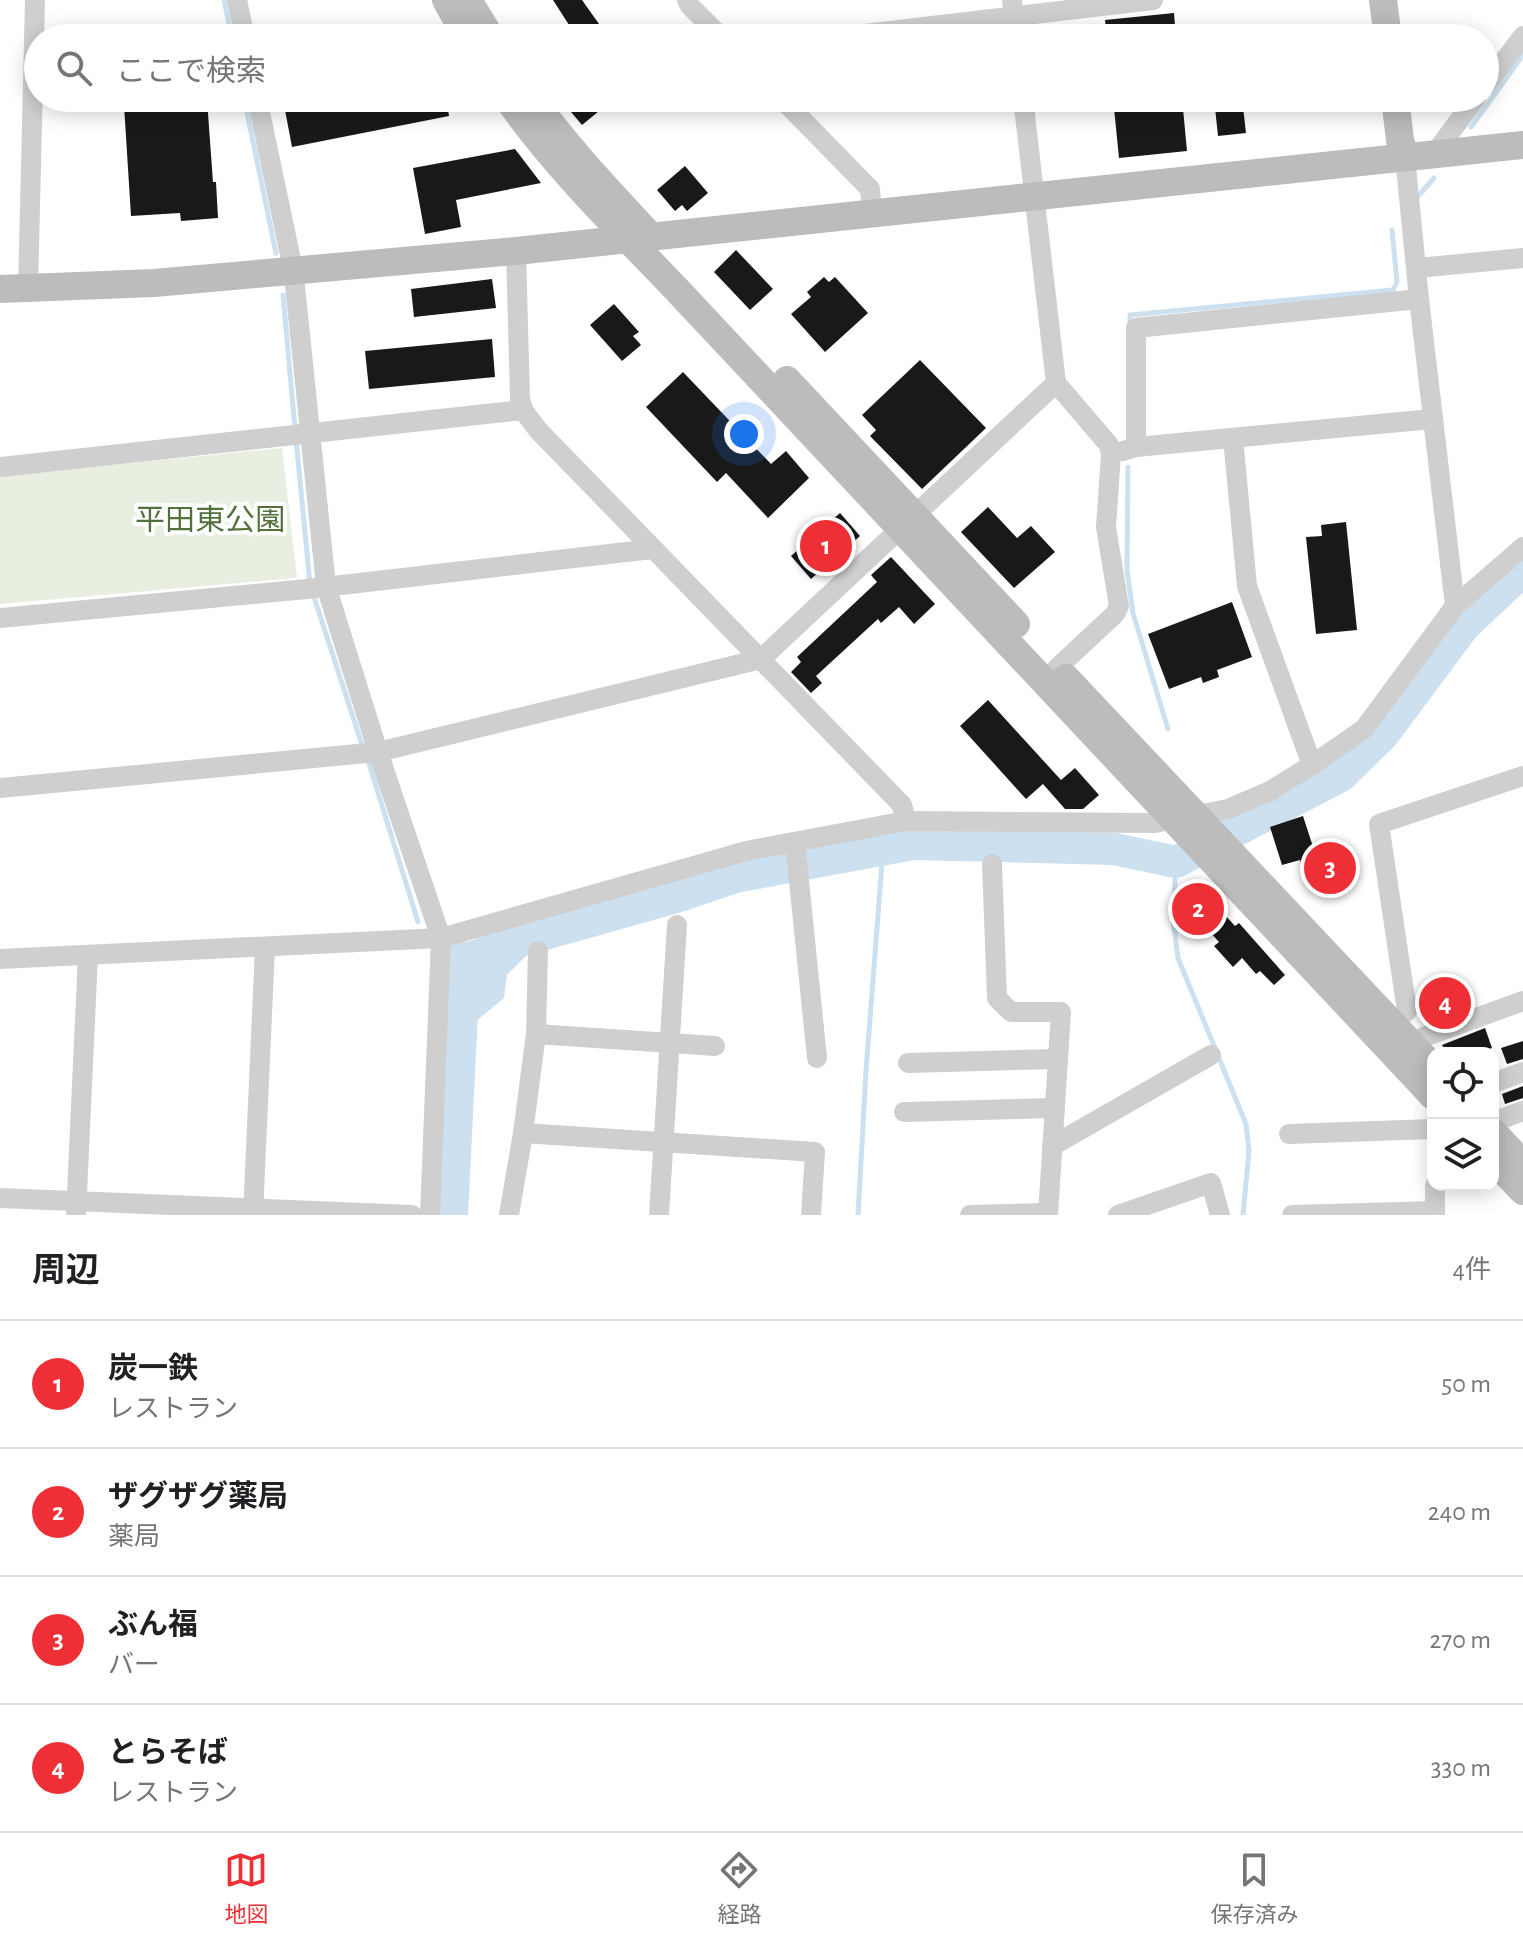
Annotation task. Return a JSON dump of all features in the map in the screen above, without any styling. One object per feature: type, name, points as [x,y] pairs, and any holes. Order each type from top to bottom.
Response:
[{"type":"street","points":[[33,24],[35,0]]},
{"type":"street","points":[[237,0],[242,24]]},
{"type":"street","points":[[446,0],[459,24]]},
{"type":"street","points":[[468,0],[483,24]]},
{"type":"street","points":[[687,0],[708,24]]},
{"type":"street","points":[[916,24],[1013,8],[1153,0]]},
{"type":"street","points":[[1383,0],[1386,24]]},
{"type":"street","points":[[1499,68],[1523,36]]},
{"type":"street","points":[[27,112],[14,289],[154,283],[516,251],[1523,145]]},
{"type":"street","points":[[260,112],[292,271],[300,434],[317,587],[369,752],[441,938],[430,1215]]},
{"type":"street","points":[[517,112],[589,199],[640,238],[1225,860],[1394,1035],[1427,1062]]},
{"type":"street","points":[[542,112],[605,186],[640,238]]},
{"type":"street","points":[[795,112],[870,189],[872,213]]},
{"type":"street","points":[[1025,112],[1056,383],[1109,445],[1111,454],[1106,527],[1119,606],[1115,614],[1057,668]]},
{"type":"street","points":[[1397,112],[1405,157],[1455,606]]},
{"type":"street","points":[[1434,154],[1466,112]]},
{"type":"street","points":[[516,251],[520,399],[523,410],[538,430],[652,549],[902,805],[906,821]]},
{"type":"street","points":[[1417,268],[1523,258]]},
{"type":"street","points":[[1136,447],[1136,328],[1419,299]]},
{"type":"street","points":[[0,788],[369,752],[761,659],[1056,383]]},
{"type":"street","points":[[0,467],[523,410]]},
{"type":"street","points":[[1111,454],[1136,447],[1432,419]]},
{"type":"street","points":[[1233,438],[1247,586],[1312,765]]},
{"type":"street","points":[[908,522],[1057,668],[1194,827]]},
{"type":"street","points":[[0,959],[441,938],[746,851],[796,847],[906,821],[1155,823],[1194,827],[1270,791],[1364,729],[1455,606],[1523,547]]},
{"type":"street","points":[[0,618],[317,587],[652,549]]},
{"type":"street","points":[[1394,1035],[1407,1011],[1379,824],[1523,776]]},
{"type":"street","points":[[796,847],[817,1058]]},
{"type":"street","points":[[970,1215],[1048,1214],[1055,1108],[1061,1012],[1011,1012],[997,998],[992,864]]},
{"type":"street","points":[[659,1215],[677,925]]},
{"type":"street","points":[[253,1212],[265,947]]},
{"type":"street","points":[[509,1215],[536,1034],[538,951]]},
{"type":"street","points":[[76,1208],[88,955]]},
{"type":"street","points":[[1394,1035],[1523,1001]]},
{"type":"street","points":[[536,1034],[715,1046]]},
{"type":"street","points":[[1394,1035],[1427,1087]]},
{"type":"street","points":[[1052,1146],[1211,1055]]},
{"type":"street","points":[[908,1063],[1058,1059]]},
{"type":"street","points":[[1499,1081],[1523,1072]]},
{"type":"street","points":[[904,1112],[1055,1108]]},
{"type":"street","points":[[1499,1120],[1523,1111]]},
{"type":"street","points":[[1289,1134],[1427,1129]]},
{"type":"street","points":[[523,1133],[815,1152],[811,1215]]},
{"type":"street","points":[[1499,1138],[1523,1164]]},
{"type":"street","points":[[1499,1166],[1523,1191]]},
{"type":"street","points":[[1118,1215],[1211,1183],[1220,1215]]},
{"type":"street","points":[[1292,1215],[1435,1213],[1435,1191]]},
{"type":"street","points":[[0,1198],[76,1208],[412,1215]]},
{"type":"green space","name":"平田東公園","points":[[282,448],[297,578],[0,604],[0,476]]},
{"type":"water","points":[[527,926],[533,949],[507,975],[504,998],[475,1022],[445,1023],[448,958],[454,945]]},
{"type":"building","points":[[553,0],[582,0],[599,24],[568,24]]},
{"type":"building","points":[[1174,13],[1175,24],[1105,24],[1105,20]]},
{"type":"building","points":[[124,112],[208,112],[218,218],[181,221],[180,213],[131,216]]},
{"type":"building","points":[[285,112],[448,112],[449,116],[292,147]]},
{"type":"building","points":[[571,112],[598,112],[582,125]]},
{"type":"building","points":[[1114,112],[1183,112],[1187,151],[1119,158]]},
{"type":"building","points":[[1215,112],[1244,112],[1246,133],[1218,136]]},
{"type":"building","points":[[515,149],[541,183],[456,200],[461,227],[425,234],[413,168]]},
{"type":"building","points":[[685,166],[708,193],[687,211],[682,205],[675,211],[657,190]]},
{"type":"building","points":[[736,250],[773,289],[750,310],[714,272]]},
{"type":"building","points":[[824,277],[829,282],[835,277],[868,313],[825,352],[791,314],[811,297],[807,292]]},
{"type":"building","points":[[492,279],[496,308],[414,317],[411,289]]},
{"type":"building","points":[[614,304],[639,332],[633,336],[641,345],[622,361],[590,325]]},
{"type":"building","points":[[492,339],[495,377],[369,389],[365,351]]},
{"type":"building","points":[[920,360],[986,428],[922,489],[870,436],[876,430],[862,415]]},
{"type":"building","points":[[683,372],[771,464],[786,451],[809,478],[768,518],[726,473],[717,482],[646,407]]},
{"type":"building","points":[[988,507],[1017,538],[1031,526],[1055,552],[1014,588],[961,532]]},
{"type":"building","points":[[840,513],[860,536],[811,579],[791,556]]},
{"type":"building","points":[[1346,522],[1357,630],[1316,634],[1306,537],[1322,536],[1321,525]]},
{"type":"building","points":[[891,557],[935,604],[914,624],[899,607],[881,623],[878,619],[816,676],[822,683],[811,693],[791,672],[801,662],[797,657],[877,582],[871,575]]},
{"type":"building","points":[[1232,602],[1252,657],[1217,670],[1219,677],[1203,683],[1201,677],[1169,689],[1148,634]]},
{"type":"building","points":[[988,700],[1061,780],[1075,768],[1099,795],[1083,809],[1065,809],[1043,784],[1026,799],[960,726]]},
{"type":"building","points":[[1303,816],[1317,859],[1350,848],[1357,872],[1307,885],[1300,860],[1282,865],[1270,827]]},
{"type":"building","points":[[1206,890],[1235,926],[1239,923],[1285,975],[1274,985],[1260,971],[1256,974],[1242,958],[1233,967],[1214,946],[1219,942],[1198,919],[1191,928],[1180,918]]},
{"type":"building","points":[[1462,986],[1470,1006],[1429,1020],[1422,1003]]},
{"type":"building","points":[[1485,1028],[1492,1047],[1443,1047]]},
{"type":"building","points":[[1523,1041],[1523,1059],[1507,1064],[1501,1048]]},
{"type":"building","points":[[1523,1086],[1523,1098],[1505,1104],[1502,1094]]},
{"type":"waterway","points":[[224,0],[229,24]]},
{"type":"waterway","points":[[1499,88],[1523,55]]},
{"type":"waterway","points":[[247,112],[276,253]]},
{"type":"waterway","points":[[1471,127],[1482,112]]},
{"type":"waterway","points":[[1419,195],[1434,178]]},
{"type":"waterway","points":[[1130,324],[1130,315],[1393,290],[1397,282],[1392,230]]},
{"type":"waterway","points":[[283,295],[295,429]]},
{"type":"waterway","points":[[296,439],[310,584]]},
{"type":"waterway","points":[[1128,467],[1127,570],[1133,613],[1168,729]]},
{"type":"waterway","points":[[488,950],[676,897],[735,877],[913,844],[1114,849],[1176,862],[1341,776],[1383,735],[1465,625],[1523,571]]},
{"type":"waterway","points":[[313,594],[363,748]]},
{"type":"waterway","points":[[367,757],[418,922]]},
{"type":"waterway","points":[[858,1215],[883,850]]},
{"type":"waterway","points":[[1176,862],[1173,919],[1178,958],[1246,1124],[1249,1151],[1243,1215]]},
{"type":"waterway","points":[[451,950],[463,960],[452,1215]]},
{"type":"place","name":"炭一鉄","points":[[826,546]]},
{"type":"place","name":"ぶん福","points":[[1330,868]]},
{"type":"place","name":"ザグザグ薬局","points":[[1198,909]]},
{"type":"place","name":"とらそば","points":[[1445,1003]]}]
